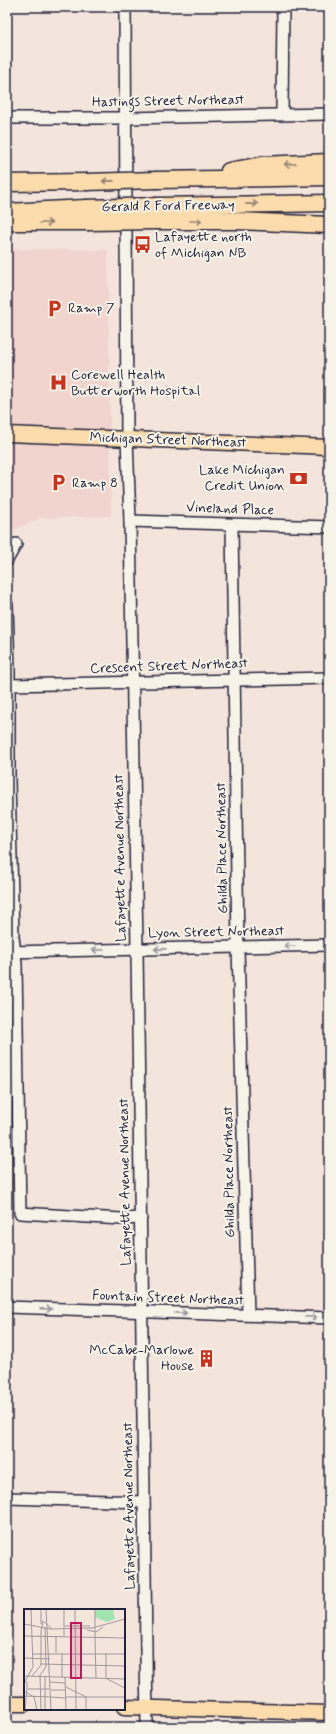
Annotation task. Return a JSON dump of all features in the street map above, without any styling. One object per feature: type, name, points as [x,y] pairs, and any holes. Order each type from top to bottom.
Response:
[{"type":"highway","points":[[191,179],[262,165],[329,162]]},
{"type":"highway","name":"Gerald R Ford Freeway","points":[[7,183],[329,177]]},
{"type":"highway","name":"Gerald R Ford Freeway","points":[[7,212],[86,215],[157,213],[329,203]]},
{"type":"highway","points":[[157,213],[236,221],[329,225]]},
{"type":"highway","points":[[7,222],[86,215]]},
{"type":"main road","name":"Michigan Street Northeast","points":[[7,434],[329,447]]},
{"type":"main road","points":[[7,1704],[24,1704]]},
{"type":"main road","points":[[125,1707],[329,1713]]},
{"type":"street","name":"Lafayette Avenue Northeast","points":[[124,7],[126,118],[127,438],[130,521],[131,683],[137,949],[147,1727]]},
{"type":"street","points":[[282,114],[283,7]]},
{"type":"street","name":"Hastings Street Northeast","points":[[7,118],[126,118],[329,114]]},
{"type":"street","name":"Vineland Place","points":[[130,521],[329,527]]},
{"type":"street","name":"Ghilda Place Northeast","points":[[232,525],[238,948],[248,1315]]},
{"type":"street","points":[[7,560],[16,544]]},
{"type":"street","points":[[7,605],[11,952],[16,964],[20,1213],[122,1219],[141,1218]]},
{"type":"street","name":"Crescent Street Northeast","points":[[9,685],[329,678]]},
{"type":"street","name":"Lyon Street Northeast","points":[[11,952],[329,945]]},
{"type":"street","name":"Fountain Street Northeast","points":[[7,1307],[329,1318]]},
{"type":"street","points":[[7,1498],[144,1502]]},
{"type":"shaded area","name":"Corewell Health Butterworth Hospital","points":[[7,249],[108,250],[111,516],[40,518],[8,533],[7,538]]},
{"type":"shaded area","points":[[7,696],[16,1209],[7,1217]]},
{"type":"place","name":"Lafayette north of Michigan NB","points":[[142,245]]},
{"type":"place","name":"Ramp 7","points":[[55,308]]},
{"type":"place","name":"Corewell Health Butterworth Hospital","points":[[58,383]]},
{"type":"place","name":"Lake Michigan Credit Union","points":[[298,478]]},
{"type":"place","name":"Ramp 8","points":[[59,483]]},
{"type":"place","name":"McCabe-Marlowe House","points":[[207,1358]]}]
